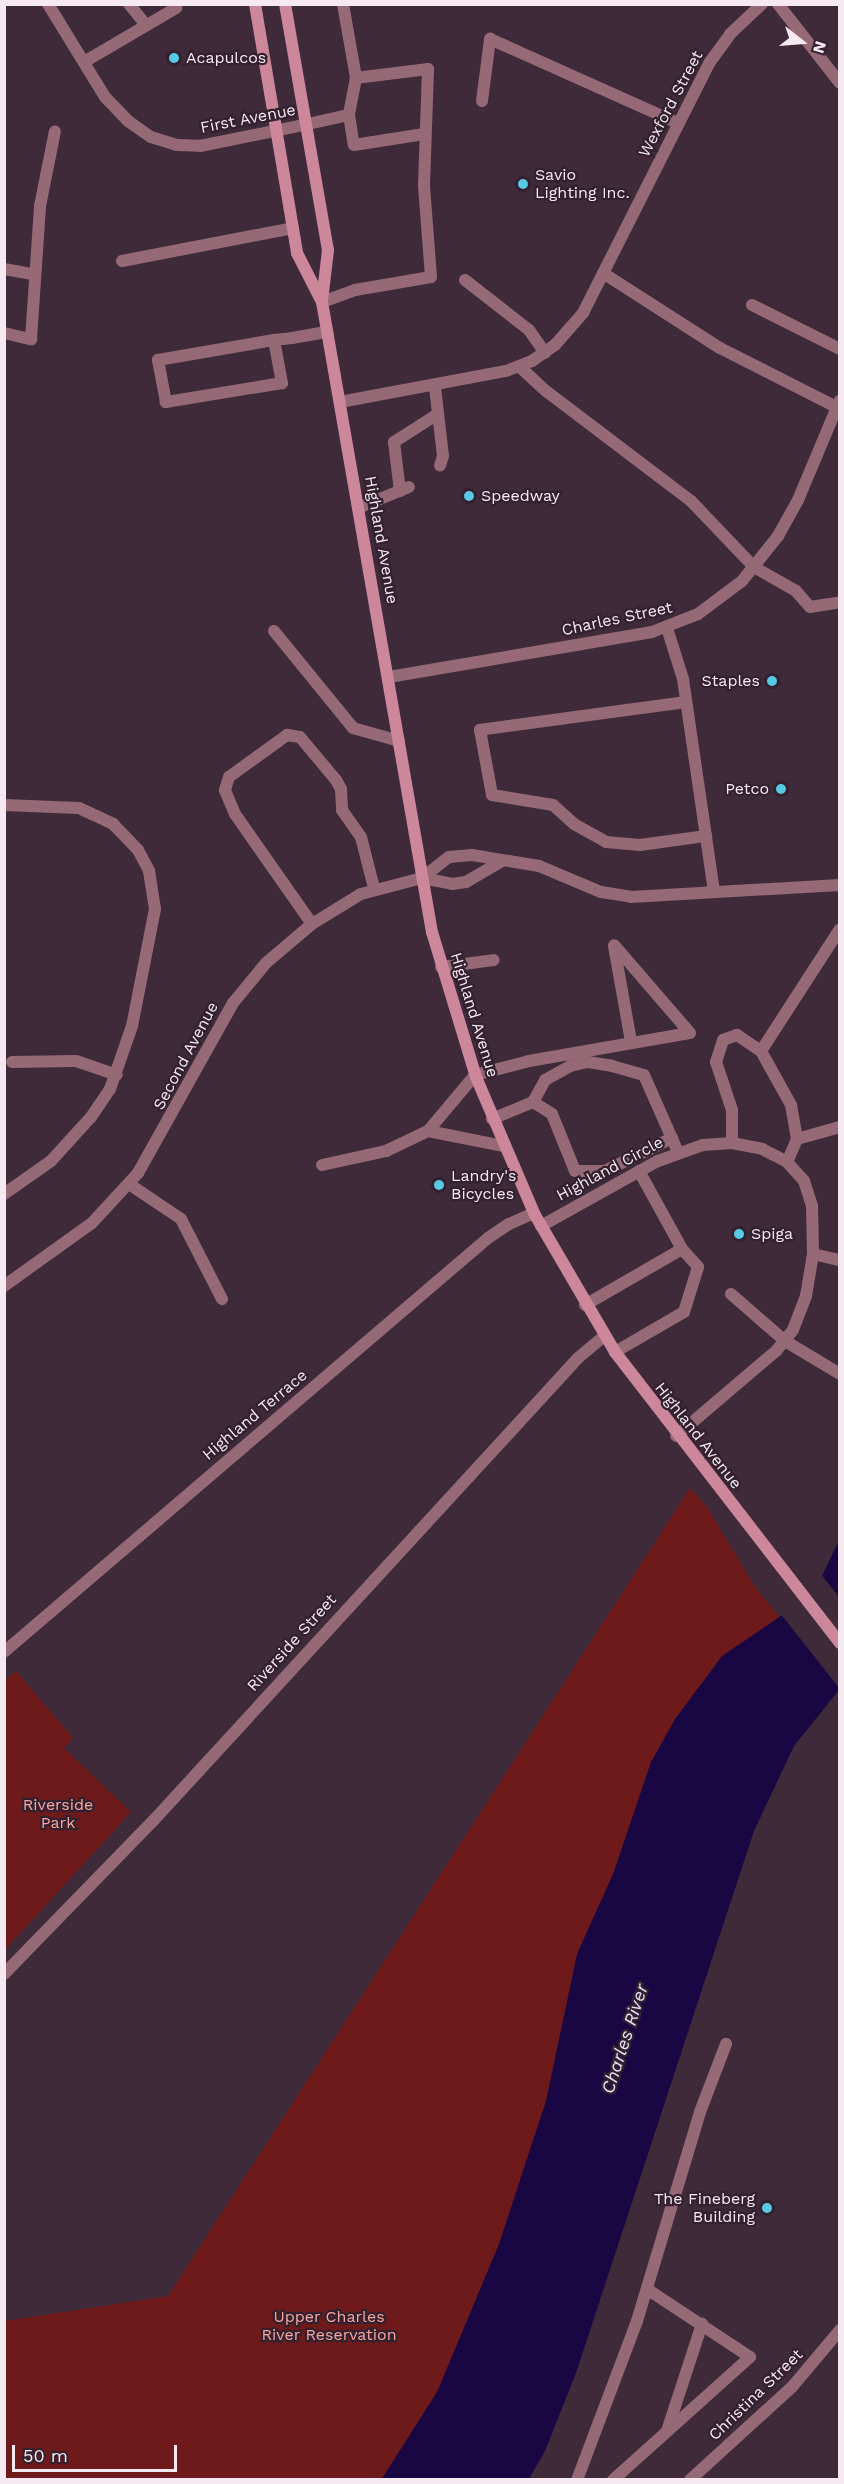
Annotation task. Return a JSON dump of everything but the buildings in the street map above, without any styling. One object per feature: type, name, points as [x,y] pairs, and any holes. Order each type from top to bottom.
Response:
[{"type":"main road","name":"Highland Avenue","points":[[255,4],[297,253],[322,302]]},
{"type":"main road","name":"Highland Avenue","points":[[285,4],[308,124],[328,250],[322,302],[389,677],[422,878],[441,967],[475,1075],[503,1146],[534,1214],[604,1336],[676,1436],[838,1641]]},
{"type":"street","name":"First Avenue","points":[[48,4],[117,111],[157,140],[200,146],[277,133],[349,115]]},
{"type":"street","points":[[129,4],[146,25]]},
{"type":"street","points":[[84,62],[176,8],[174,4]]},
{"type":"street","points":[[343,4],[356,78],[349,115],[354,145],[424,134]]},
{"type":"street","points":[[778,4],[840,83]]},
{"type":"street","name":"Wexford Street","points":[[340,402],[435,387],[520,367],[545,353],[575,324],[678,123],[720,47],[756,6]]},
{"type":"street","points":[[482,101],[490,39],[678,123]]},
{"type":"street","points":[[322,302],[355,290],[430,278],[424,134],[428,69],[356,78]]},
{"type":"street","points":[[4,333],[31,339],[33,274],[40,206],[55,131]]},
{"type":"street","points":[[122,261],[292,228]]},
{"type":"street","points":[[4,269],[33,274]]},
{"type":"street","points":[[603,273],[701,337],[838,405]]},
{"type":"street","points":[[465,280],[520,322],[545,353]]},
{"type":"street","points":[[752,305],[840,349]]},
{"type":"street","points":[[274,340],[282,383],[166,402],[158,360],[274,340],[327,332]]},
{"type":"street","points":[[520,367],[546,391],[691,501],[754,567],[796,591],[810,606],[838,599]]},
{"type":"street","points":[[435,387],[443,456],[440,466]]},
{"type":"street","name":"Charles Street","points":[[389,677],[667,628],[713,605],[754,567],[789,518],[838,405]]},
{"type":"street","points":[[358,508],[404,489],[394,442],[438,414]]},
{"type":"street","points":[[667,628],[686,702],[706,836],[709,891]]},
{"type":"street","points":[[274,631],[352,728],[399,741]]},
{"type":"street","points":[[686,702],[480,730],[492,795],[553,805],[574,824],[606,842],[640,845],[706,836]]},
{"type":"street","points":[[312,924],[235,814],[225,790],[229,777],[287,735],[300,737],[336,780],[342,810],[361,837],[374,888]]},
{"type":"street","points":[[4,805],[64,806],[90,812],[122,832],[149,872],[155,896],[153,922],[132,1026],[117,1075],[101,1104],[65,1146],[37,1173],[4,1194]]},
{"type":"street","points":[[422,878],[449,857],[485,855],[502,861],[539,866],[601,892],[621,895],[840,885]]},
{"type":"street","points":[[422,878],[452,884],[466,882],[502,861]]},
{"type":"street","name":"Second Avenue","points":[[4,1286],[71,1240],[129,1184],[164,1132],[233,1003],[266,963],[312,924],[374,888],[422,878]]},
{"type":"street","points":[[761,1051],[840,929]]},
{"type":"street","points":[[322,1165],[386,1151],[428,1131],[475,1075],[631,1041],[690,1033],[614,945],[631,1041]]},
{"type":"street","points":[[441,967],[494,960]]},
{"type":"street","points":[[676,1436],[785,1341],[803,1308],[813,1254],[809,1192],[787,1161],[797,1139],[791,1105],[761,1051],[737,1035],[723,1040],[717,1054],[716,1070],[733,1118],[732,1143]]},
{"type":"street","points":[[12,1062],[76,1061],[117,1075]]},
{"type":"street","points":[[492,1119],[533,1102],[545,1080],[570,1066],[588,1062],[644,1075],[678,1152]]},
{"type":"street","points":[[533,1102],[552,1114],[575,1171],[604,1171],[672,1138]]},
{"type":"street","points":[[797,1139],[840,1127]]},
{"type":"street","points":[[428,1131],[503,1146]]},
{"type":"street","name":"Highland Circle","points":[[541,1226],[639,1171],[678,1152],[703,1145],[732,1143],[762,1149],[787,1161]]},
{"type":"street","points":[[615,1352],[684,1312],[698,1267],[681,1250],[639,1171]]},
{"type":"street","points":[[129,1184],[181,1219],[222,1299]]},
{"type":"street","name":"Highland Terrace","points":[[4,1652],[488,1238],[509,1224],[534,1214]]},
{"type":"street","points":[[585,1305],[681,1250]]},
{"type":"street","points":[[813,1254],[840,1260]]},
{"type":"street","points":[[731,1294],[785,1341],[840,1374]]},
{"type":"street","name":"Riverside Street","points":[[4,1974],[153,1821],[578,1358],[604,1336]]},
{"type":"street","points":[[577,2480],[647,2289],[700,2112],[726,2044]]},
{"type":"street","points":[[613,2480],[750,2357],[647,2289]]},
{"type":"street","points":[[666,2434],[702,2324]]},
{"type":"street","name":"Christina Street","points":[[690,2480],[798,2381],[840,2330]]},
{"type":"green space","name":"Upper Charles River Reservation","points":[[690,1488],[707,1507],[755,1587],[781,1619],[428,2479],[5,2480],[5,2321],[168,2296]]},
{"type":"green space","name":"Riverside Park","points":[[16,1671],[73,1738],[64,1748],[131,1812],[5,1950],[4,1681]]},
{"type":"water","name":"Charles River","points":[[839,1540],[839,1690],[794,1746],[754,1831],[576,2373],[545,2451],[529,2479],[381,2480],[437,2392],[499,2244],[546,2101],[577,1954],[613,1874],[651,1762],[675,1719],[722,1656],[794,1607],[823,1574]]},
{"type":"pier","points":[[820,1573],[839,1597],[839,1688],[780,1613]]},
{"type":"place","name":"Acapulcos","points":[[174,58]]},
{"type":"place","name":"Savio Lighting Inc.","points":[[523,184]]},
{"type":"place","name":"Speedway","points":[[469,496]]},
{"type":"place","name":"Staples","points":[[772,681]]},
{"type":"place","name":"Petco","points":[[781,789]]},
{"type":"place","name":"Landry's Bicycles","points":[[439,1185]]},
{"type":"place","name":"Spiga","points":[[739,1234]]},
{"type":"place","name":"The Fineberg Building","points":[[767,2208]]}]
